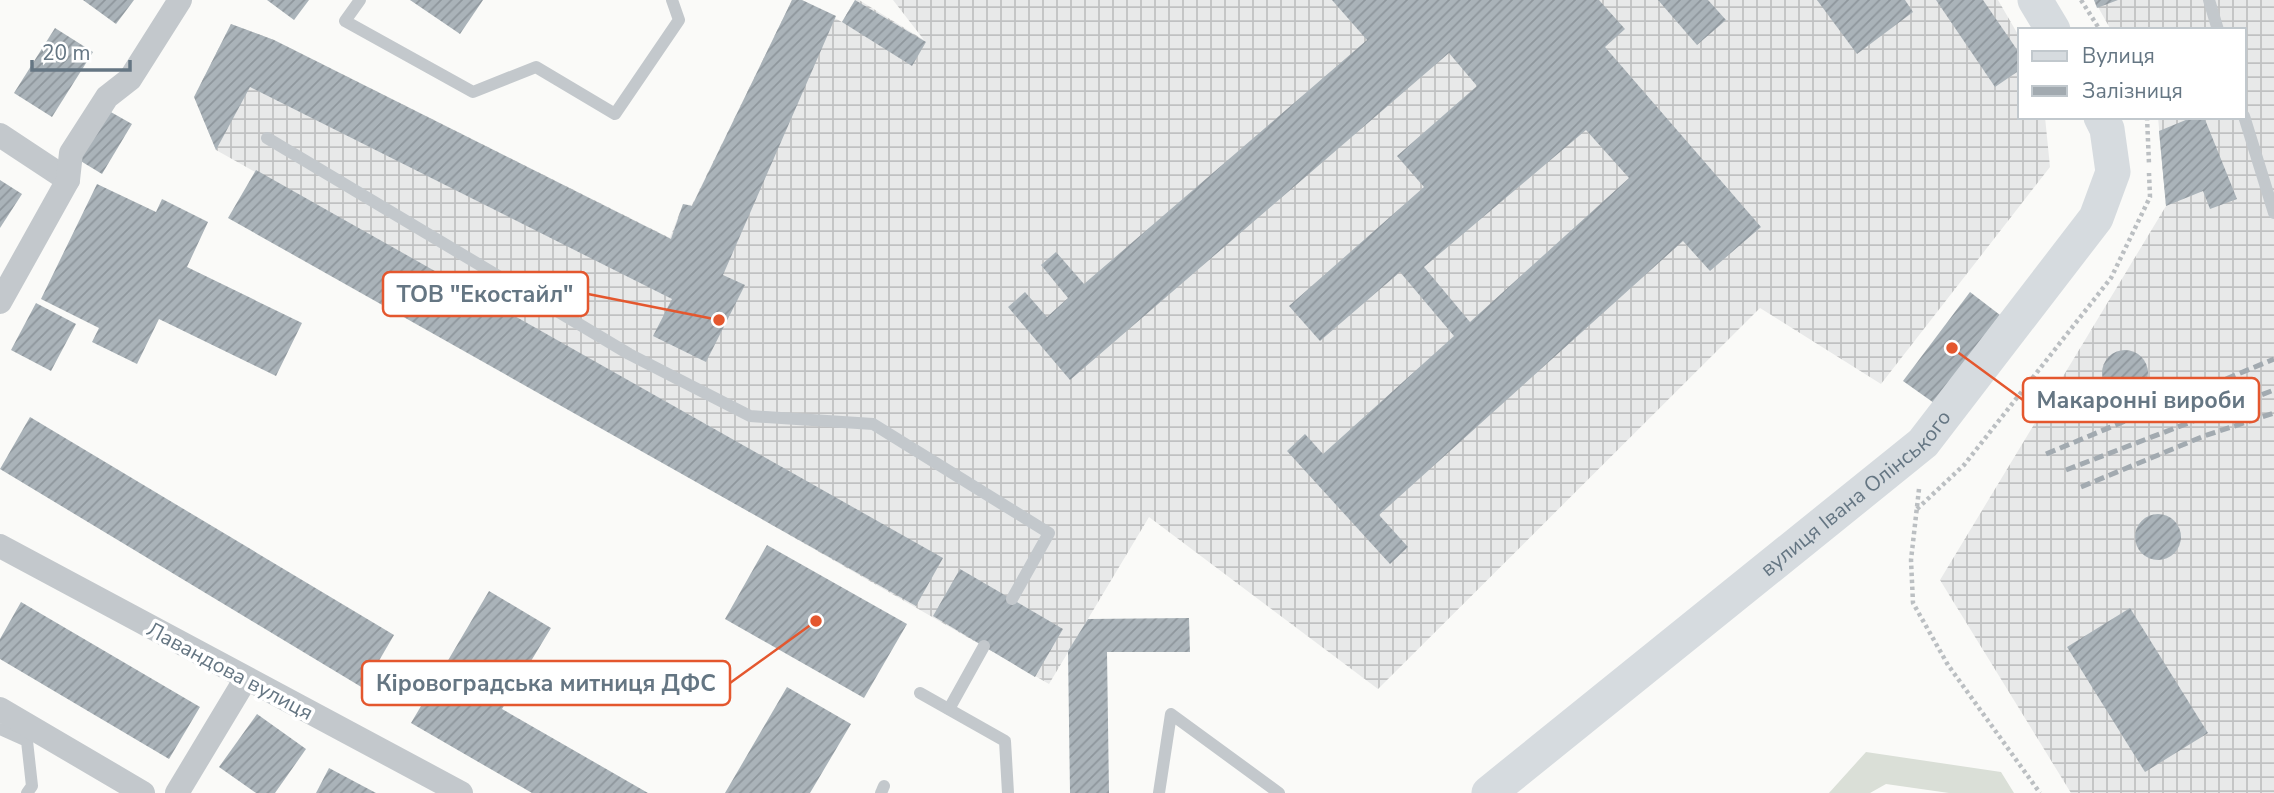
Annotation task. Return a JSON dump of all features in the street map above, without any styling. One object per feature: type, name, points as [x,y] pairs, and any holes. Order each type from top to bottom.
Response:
[{"type":"street","points":[[0,302],[68,180],[71,153],[107,97],[130,79],[180,0]]},
{"type":"street","points":[[2035,0],[2052,28]]},
{"type":"street","name":"вулиця Івана Олінського","points":[[1489,793],[1923,443],[2096,218],[2113,172],[2107,129],[2102,119]]},
{"type":"street","points":[[0,135],[68,180]]},
{"type":"street","name":"Лавандова вулиця","points":[[0,546],[461,793]]},
{"type":"street","points":[[177,793],[246,680]]},
{"type":"street","points":[[0,709],[142,793]]},
{"type":"lane","points":[[360,0],[345,21],[474,92],[536,67],[615,114],[679,20],[672,0]]},
{"type":"lane","points":[[2209,0],[2217,28]]},
{"type":"lane","points":[[2245,119],[2274,214]]},
{"type":"lane","points":[[267,138],[629,354],[750,416],[873,424],[885,431],[1049,533],[1012,599]]},
{"type":"lane","points":[[949,709],[984,646]]},
{"type":"lane","points":[[920,693],[1005,741],[1008,793]]},
{"type":"lane","points":[[1159,793],[1171,714],[1279,793]]},
{"type":"lane","points":[[0,729],[27,741],[32,786],[27,793]]},
{"type":"path","points":[[2081,0],[2098,28]]},
{"type":"path","points":[[1917,509],[1964,465],[2111,278],[2150,197],[2147,119]]},
{"type":"path","points":[[1923,443],[1911,560],[1913,603],[1948,665],[2040,793]]},
{"type":"shaded area","points":[[792,0],[802,0],[842,22],[855,0],[859,0],[924,40],[893,0],[1998,0],[2018,35],[2018,119],[2045,119],[2050,167],[1881,384],[1760,308],[1378,689],[1149,517],[1049,684],[685,475],[711,427],[216,150],[194,97],[231,24],[274,40],[670,238],[683,204],[692,205]]},
{"type":"shaded area","points":[[2094,0],[2274,0],[2274,793],[2071,793],[1940,580],[2166,206],[2158,119],[2246,119],[2246,28],[2110,28]]},
{"type":"shaded area","points":[[1866,752],[2001,772],[2014,793],[1949,793],[1886,784],[1870,793],[1829,793]]},
{"type":"building","points":[[83,0],[134,0],[116,24]]},
{"type":"building","points":[[267,0],[309,0],[294,20]]},
{"type":"building","points":[[410,0],[483,0],[460,34]]},
{"type":"building","points":[[792,0],[802,0],[836,16],[723,275],[745,285],[706,362],[653,336],[672,299],[250,87],[216,150],[194,97],[231,24],[274,40],[671,239],[683,204],[692,206]]},
{"type":"building","points":[[855,0],[926,42],[912,66],[842,22]]},
{"type":"building","points":[[1332,0],[1599,0],[1625,29],[1605,47],[1761,227],[1710,271],[1683,241],[1379,515],[1408,547],[1390,564],[1287,451],[1305,434],[1323,454],[1454,336],[1400,272],[1320,341],[1289,306],[1424,187],[1397,156],[1477,86],[1449,53],[1070,380],[1008,307],[1025,292],[1047,317],[1068,298],[1041,265],[1056,252],[1084,284],[1367,40]],"holes":[[[1586,130],[1629,178],[1470,322],[1424,267]]]},
{"type":"building","points":[[1658,0],[1708,0],[1726,20],[1697,45]]},
{"type":"building","points":[[1817,0],[1905,0],[1913,12],[1857,54]]},
{"type":"building","points":[[1936,0],[1983,0],[2018,51],[2018,71],[1995,87]]},
{"type":"building","points":[[2094,0],[2118,0],[2097,8]]},
{"type":"building","points":[[55,28],[93,52],[52,117],[14,93]]},
{"type":"building","points":[[109,111],[132,124],[102,174],[79,160]]},
{"type":"building","points":[[2188,119],[2205,119],[2237,199],[2210,209],[2203,191],[2166,206],[2159,131]]},
{"type":"building","points":[[256,170],[943,558],[916,606],[228,218]]},
{"type":"building","points":[[0,180],[22,194],[0,228]]},
{"type":"building","points":[[97,184],[156,212],[162,199],[208,222],[187,267],[302,323],[276,376],[159,319],[137,364],[92,342],[99,328],[41,299]]},
{"type":"building","points":[[1970,292],[2000,315],[1934,403],[1903,381]]},
{"type":"building","points":[[36,303],[76,324],[51,371],[11,350]]},
{"type":"building","points":[[2125,350],[2141,357],[2148,373],[2141,389],[2125,396],[2109,389],[2102,373],[2109,357]]},
{"type":"building","points":[[30,417],[394,635],[363,688],[0,469]]},
{"type":"building","points":[[2158,514],[2174,521],[2181,537],[2174,553],[2158,560],[2142,553],[2135,537],[2142,521]]},
{"type":"building","points":[[767,545],[907,624],[864,698],[725,619]]},
{"type":"building","points":[[960,569],[1063,629],[1035,677],[933,616]]},
{"type":"building","points":[[489,591],[551,628],[502,709],[648,793],[532,793],[411,723]]},
{"type":"building","points":[[21,602],[200,707],[169,759],[0,659],[0,639]]},
{"type":"building","points":[[2130,608],[2208,733],[2145,772],[2067,647]]},
{"type":"building","points":[[1189,618],[1190,652],[1107,652],[1109,793],[1070,793],[1068,651],[1088,619]]},
{"type":"building","points":[[787,687],[851,724],[810,793],[725,793]]},
{"type":"building","points":[[257,714],[306,749],[275,793],[256,793],[219,767]]},
{"type":"building","points":[[329,768],[376,793],[316,793]]},
{"type":"railway","points":[[2046,454],[2274,359]]},
{"type":"railway","points":[[2066,470],[2274,390]]},
{"type":"railway","points":[[2081,487],[2204,436],[2274,413]]},
{"type":"place","name":"ТОВ \"Екостайл\"","points":[[719,320]]},
{"type":"place","name":"Макаронні вироби","points":[[1952,348]]},
{"type":"place","name":"Кіровоградська митниця ДФС","points":[[816,621]]}]
